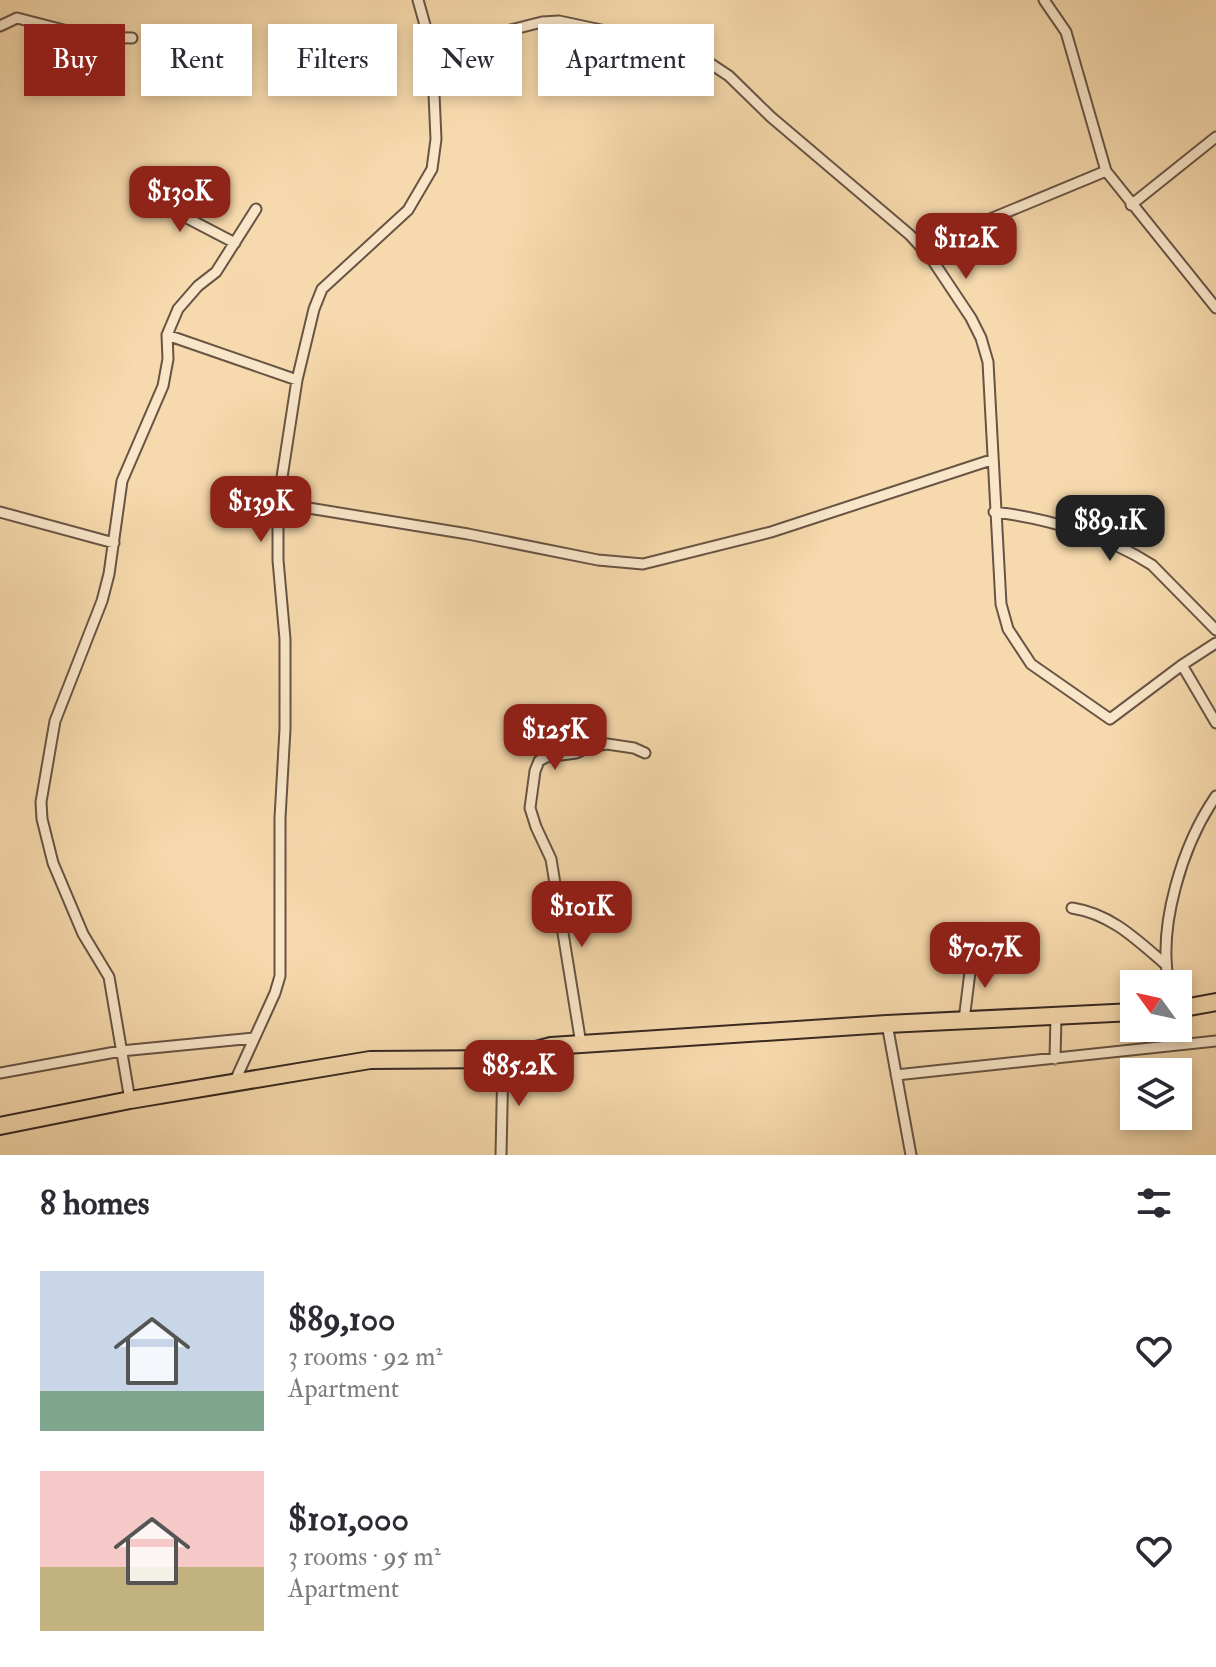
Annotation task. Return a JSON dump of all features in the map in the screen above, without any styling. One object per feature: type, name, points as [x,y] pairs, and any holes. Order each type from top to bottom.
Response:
[{"type":"highway","points":[[1192,1006],[1216,1002]]},
{"type":"highway","points":[[0,1126],[130,1100],[370,1060],[503,1059],[551,1046],[1120,1013]]},
{"type":"street","points":[[418,0],[425,24]]},
{"type":"street","points":[[1044,0],[1066,32],[1106,171],[1216,308]]},
{"type":"street","points":[[0,26],[17,18],[91,37],[132,38]]},
{"type":"street","points":[[522,27],[551,20],[693,52],[729,76],[771,117],[910,235],[931,258],[971,318],[986,351],[1001,604],[1008,629],[1031,664],[1110,719],[1216,643]]},
{"type":"street","points":[[234,1083],[280,976],[285,639],[278,560],[278,503],[297,380],[314,309],[322,289],[408,210],[432,169],[436,139],[434,96]]},
{"type":"street","points":[[1131,205],[1216,137]]},
{"type":"street","points":[[931,258],[983,222],[1106,171]]},
{"type":"street","points":[[183,183],[187,218],[235,243]]},
{"type":"street","points":[[130,1100],[109,977],[83,934],[53,863],[41,802],[55,721],[102,601],[122,481],[166,373],[167,335],[178,309],[198,286],[216,272],[256,209]]},
{"type":"street","points":[[167,335],[297,380]]},
{"type":"street","points":[[278,503],[468,534],[598,560],[643,564],[771,532],[991,460]]},
{"type":"street","points":[[0,512],[114,543]]},
{"type":"street","points":[[994,512],[1037,518],[1141,558],[1152,565],[1216,630]]},
{"type":"street","points":[[1182,665],[1216,723]]},
{"type":"street","points":[[581,1044],[551,859],[530,808],[535,771],[539,761],[546,757],[576,753],[598,745],[634,748],[645,753]]},
{"type":"street","points":[[1166,970],[1171,902],[1198,824],[1216,796]]},
{"type":"street","points":[[1072,908],[1105,917],[1127,931],[1165,964]]},
{"type":"street","points":[[964,1020],[972,956]]},
{"type":"street","points":[[1055,1059],[1056,1016]]},
{"type":"street","points":[[887,1024],[911,1155]]},
{"type":"street","points":[[0,1073],[121,1051],[254,1038]]},
{"type":"street","points":[[896,1075],[1216,1041]]},
{"type":"street","points":[[501,1155],[503,1059]]}]
